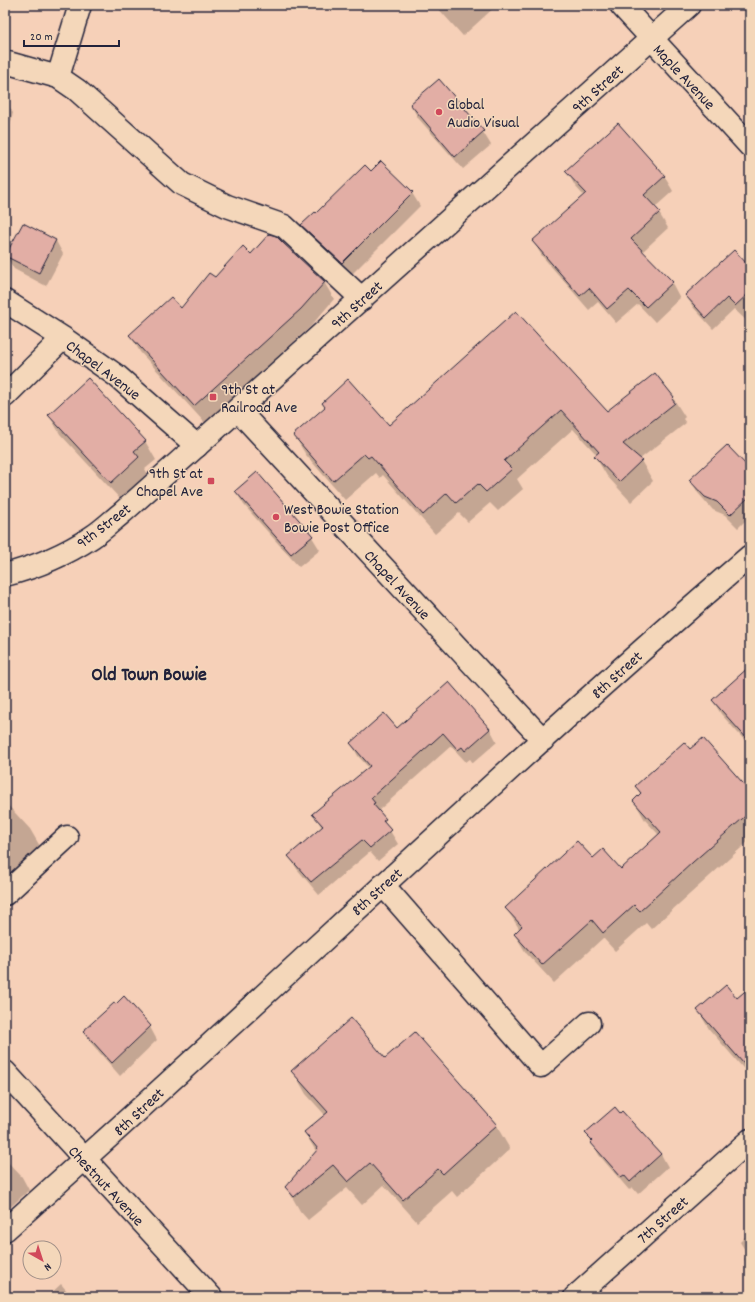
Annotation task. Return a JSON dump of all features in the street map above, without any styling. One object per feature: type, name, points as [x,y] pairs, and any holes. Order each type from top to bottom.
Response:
[{"type":"street","points":[[58,77],[80,5]]},
{"type":"street","name":"Maple Avenue","points":[[621,5],[651,40],[750,146]]},
{"type":"street","name":"9th Street","points":[[5,576],[27,570],[62,555],[93,537],[123,512],[689,5]]},
{"type":"street","points":[[5,62],[58,77],[77,90],[182,184],[227,206],[284,226],[362,299]]},
{"type":"street","name":"Chapel Avenue","points":[[5,301],[63,338],[117,376],[197,446]]},
{"type":"street","points":[[7,390],[63,338]]},
{"type":"street","name":"Chapel Avenue","points":[[238,410],[543,740]]},
{"type":"street","name":"8th Street","points":[[5,1230],[84,1160],[543,740],[750,556]]},
{"type":"street","points":[[5,894],[67,837]]},
{"type":"street","points":[[383,885],[540,1066],[589,1023]]},
{"type":"street","name":"Chestnut Avenue","points":[[5,1072],[211,1297]]},
{"type":"street","name":"7th Street","points":[[575,1297],[750,1140]]},
{"type":"building","points":[[439,79],[484,131],[455,157],[410,104]]},
{"type":"building","points":[[618,123],[665,176],[644,195],[660,212],[631,239],[673,282],[646,307],[629,290],[607,309],[589,288],[580,296],[532,241],[586,193],[565,171]]},
{"type":"building","points":[[381,161],[413,192],[342,263],[301,225],[315,212],[316,213],[365,165],[371,171]]},
{"type":"building","points":[[23,223],[56,240],[39,273],[5,256]]},
{"type":"building","points":[[269,234],[276,236],[325,282],[301,309],[194,406],[129,335],[171,297],[181,308],[209,273],[215,277],[243,246],[251,254]]},
{"type":"building","points":[[734,250],[750,267],[750,292],[735,306],[727,298],[706,318],[685,295]]},
{"type":"building","points":[[516,311],[607,411],[655,373],[674,397],[672,399],[675,403],[623,444],[642,460],[619,482],[594,456],[599,452],[561,410],[504,461],[512,469],[486,492],[478,484],[456,503],[447,493],[423,515],[371,456],[368,458],[364,454],[333,481],[293,435],[325,407],[322,403],[348,379],[389,425]]},
{"type":"building","points":[[88,378],[146,441],[134,451],[139,457],[111,483],[48,415]]},
{"type":"building","points":[[727,445],[750,469],[750,496],[730,515],[717,502],[705,497],[689,480]]},
{"type":"building","points":[[257,472],[313,536],[291,554],[235,491]]},
{"type":"building","points":[[750,666],[750,742],[712,700]]},
{"type":"building","points":[[449,682],[490,729],[465,751],[462,747],[458,750],[443,733],[371,798],[375,803],[373,804],[386,819],[383,821],[391,830],[370,848],[362,840],[311,882],[288,856],[323,826],[312,814],[370,766],[350,743],[384,713],[397,728]]},
{"type":"building","points":[[703,738],[750,791],[750,812],[640,911],[634,905],[603,933],[592,920],[542,965],[514,934],[522,926],[505,908],[577,841],[593,858],[603,849],[621,869],[661,832],[633,801],[641,793],[635,786],[684,742],[690,749]]},
{"type":"building","points":[[726,985],[737,998],[750,987],[750,1071],[697,1010]]},
{"type":"building","points":[[124,996],[151,1026],[112,1063],[83,1031]]},
{"type":"building","points":[[351,1018],[385,1058],[415,1032],[497,1125],[443,1174],[438,1169],[403,1200],[370,1163],[348,1182],[333,1165],[294,1197],[285,1187],[318,1149],[304,1132],[328,1112],[291,1071]]},
{"type":"building","points":[[615,1107],[620,1113],[622,1111],[661,1154],[630,1182],[624,1175],[621,1177],[590,1142],[592,1140],[585,1133]]},
{"type":"place","name":"Global Audio Visual","points":[[439,112]]},
{"type":"place","name":"9th St at Railroad Ave","points":[[213,397]]},
{"type":"place","name":"9th St at Chapel Ave","points":[[211,481]]},
{"type":"place","name":"West Bowie Station Bowie Post Office","points":[[276,517]]},
{"type":"district","name":"Old Town Bowie","points":[[149,673]]}]
